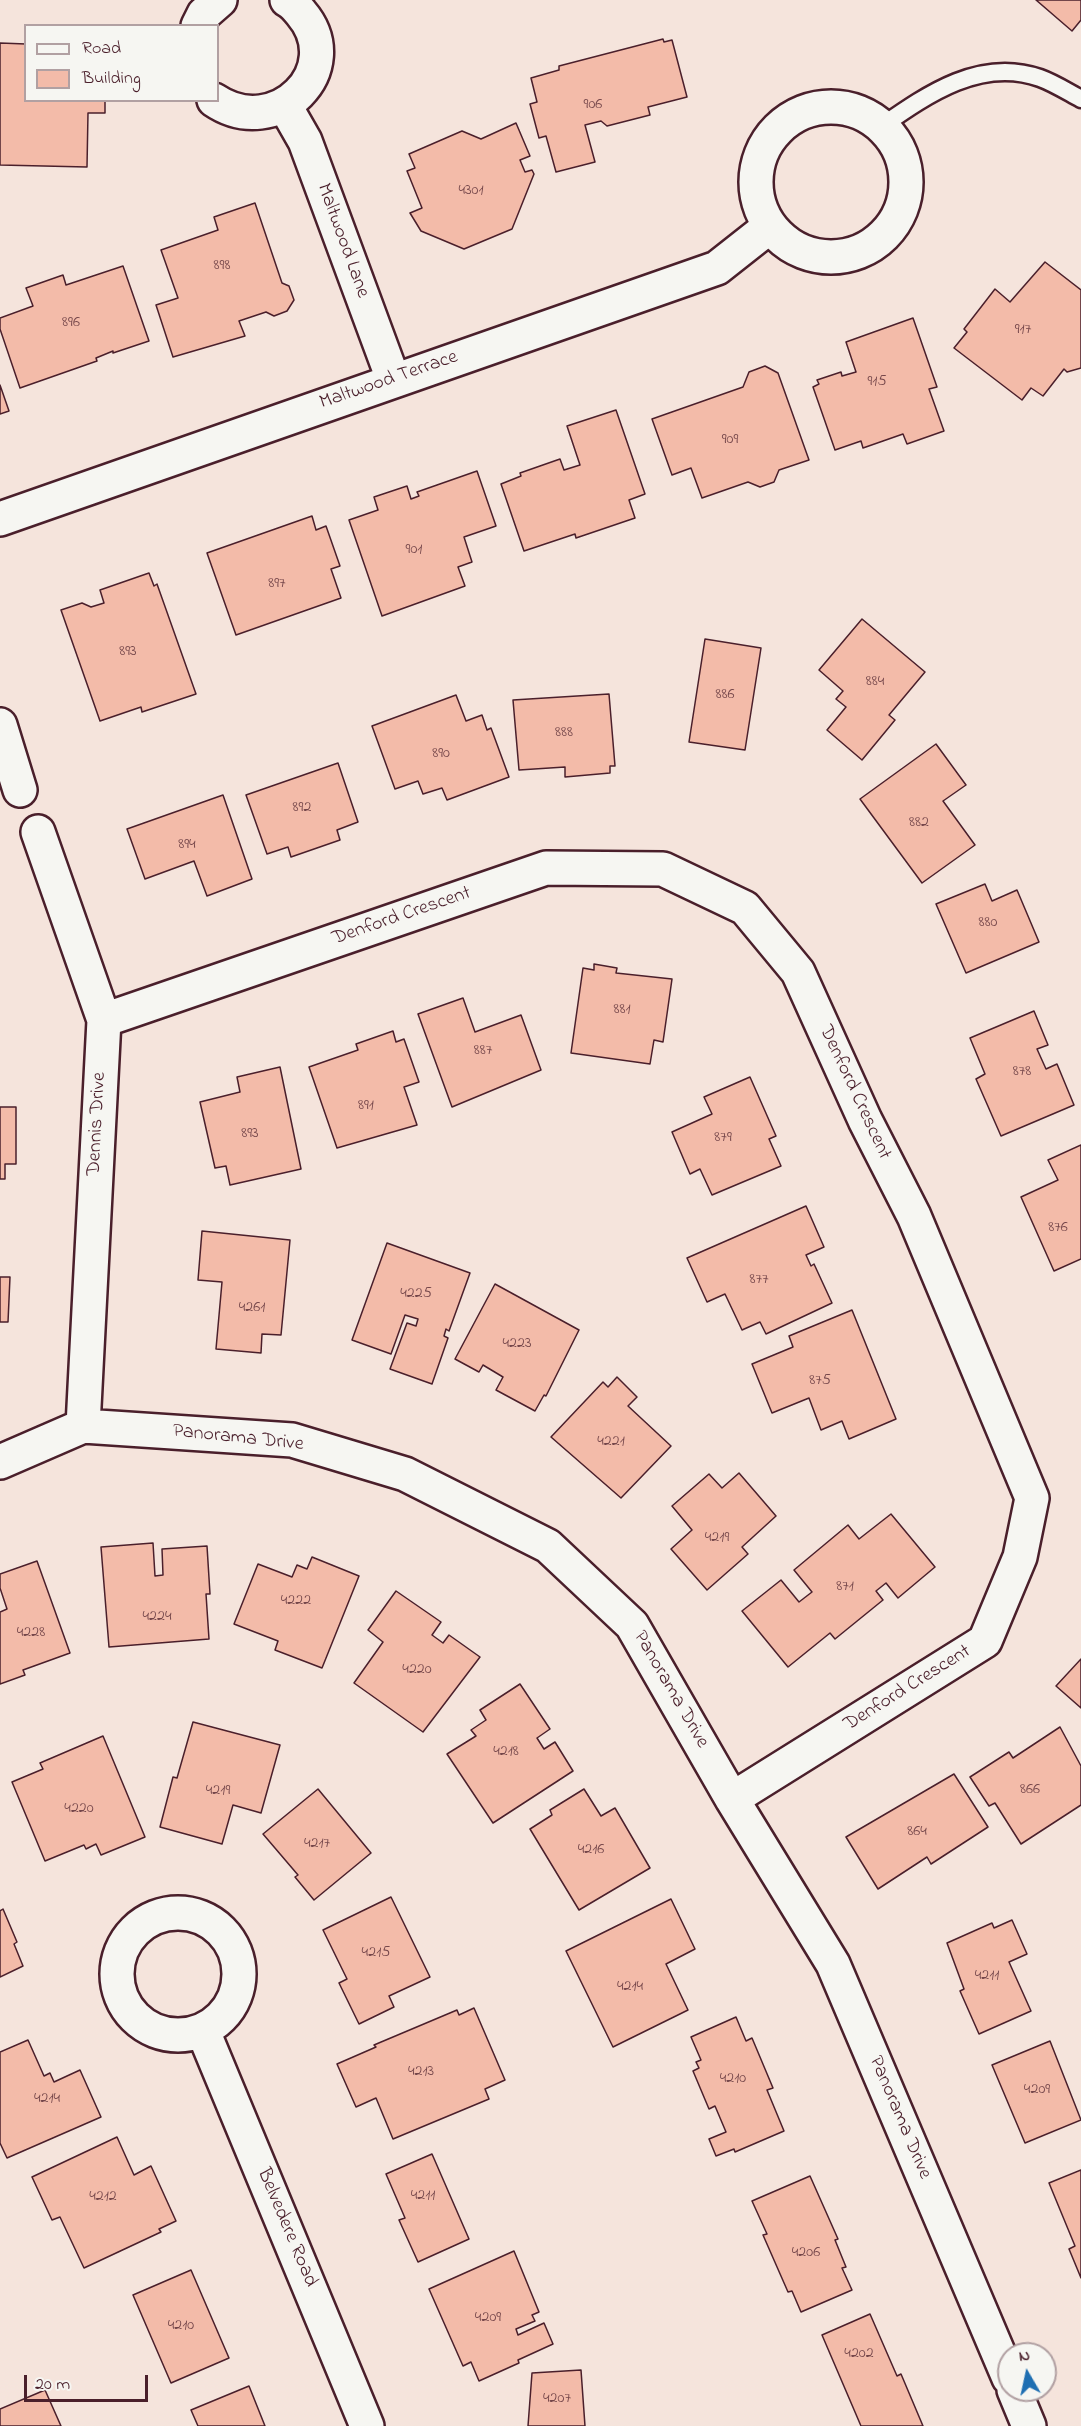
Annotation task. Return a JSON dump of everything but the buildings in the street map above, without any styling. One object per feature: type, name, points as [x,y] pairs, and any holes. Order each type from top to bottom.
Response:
[{"type":"street","points":[[199,24],[204,14],[220,0]]},
{"type":"street","points":[[218,102],[237,112],[261,114],[285,106],[303,90],[314,69],[316,44],[308,21],[287,0]]},
{"type":"street","name":"Maltwood Lane","points":[[285,106],[305,141],[393,379]]},
{"type":"street","points":[[823,107],[855,110],[882,126],[900,152],[907,183],[900,213],[882,239],[854,254],[822,258],[792,248],[769,227],[756,198],[757,166],[769,138],[793,117],[823,107]]},
{"type":"street","name":"Maltwood Terrace","points":[[0,519],[393,379],[717,268],[769,227]]},
{"type":"street","points":[[0,725],[20,790]]},
{"type":"street","name":"Dennis Drive","points":[[38,832],[104,1020],[83,1426]]},
{"type":"street","name":"Denford Crescent","points":[[104,1020],[546,868],[663,869],[744,908],[798,972],[865,1120],[914,1216],[1032,1498],[1020,1557],[986,1641],[732,1800]]},
{"type":"street","name":"Panorama Drive","points":[[0,1462],[83,1426],[292,1440],[405,1474],[548,1546],[632,1624],[732,1800],[833,1964],[997,2350]]},
{"type":"street","name":"Belvedere Road","points":[[203,2031],[368,2426]]},
{"type":"street","points":[[1019,2402],[1029,2426]]},
{"type":"lane","points":[[882,126],[951,83],[984,74],[1014,72],[1040,78],[1081,99]]}]
